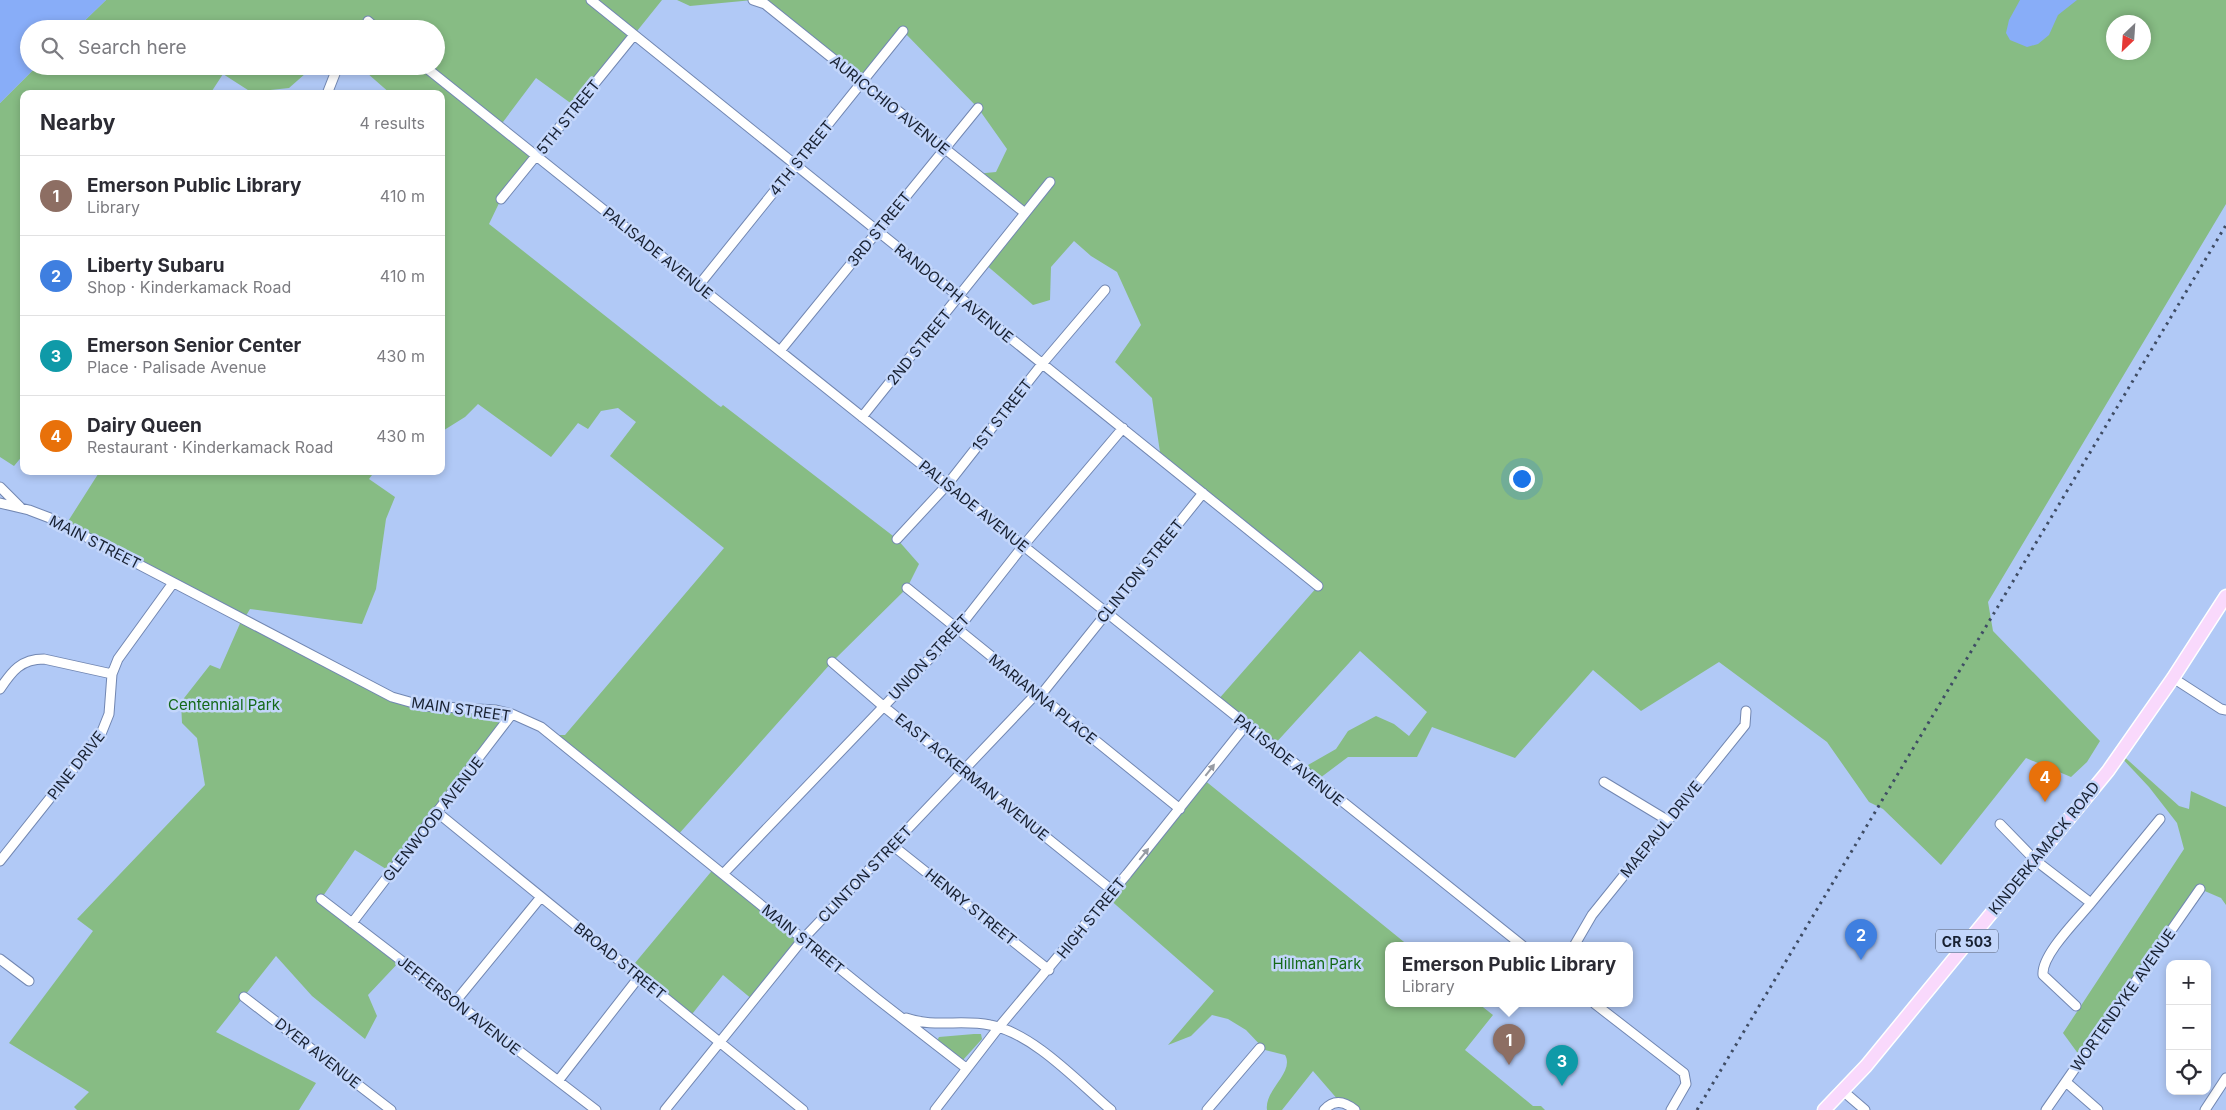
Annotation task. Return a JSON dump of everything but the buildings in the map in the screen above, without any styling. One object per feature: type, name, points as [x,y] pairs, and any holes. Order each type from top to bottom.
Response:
[{"type":"main road","name":"KINDERKAMACK ROAD","points":[[1824,1110],[1843,1091],[2108,771],[2173,678],[2226,596]]},
{"type":"street","name":"RANDOLPH AVENUE","points":[[591,0],[1318,586]]},
{"type":"street","name":"AURICCHIO AVENUE","points":[[753,0],[765,4],[1026,213]]},
{"type":"street","name":"4TH STREET","points":[[699,285],[903,31]]},
{"type":"street","name":"5TH STREET","points":[[501,199],[634,35]]},
{"type":"street","points":[[329,90],[334,75]]},
{"type":"street","name":"PALISADE AVENUE","points":[[435,75],[1518,942]]},
{"type":"street","name":"3RD STREET","points":[[780,351],[978,108]]},
{"type":"street","name":"2ND STREET","points":[[862,417],[1050,182]]},
{"type":"street","name":"1ST STREET","points":[[897,539],[947,485],[1042,364],[1105,290]]},
{"type":"street","name":"UNION STREET","points":[[723,874],[957,630],[1023,546],[1123,428]]},
{"type":"street","points":[[0,486],[20,507]]},
{"type":"street","name":"CLINTON STREET","points":[[665,1110],[803,939],[1038,694],[1107,613],[1203,493]]},
{"type":"street","name":"MAIN STREET","points":[[0,503],[20,507],[50,518],[392,697],[424,706],[479,708],[512,714],[553,735],[803,939],[966,1068]]},
{"type":"street","name":"PINE DRIVE","points":[[0,861],[102,734],[109,714],[112,674],[118,659],[173,583]]},
{"type":"street","name":"MARIANNA PLACE","points":[[907,588],[1180,808]]},
{"type":"street","points":[[0,689],[16,668],[34,659],[44,658],[112,674]]},
{"type":"street","name":"EAST ACKERMAN AVENUE","points":[[832,662],[883,706],[1113,891]]},
{"type":"street","points":[[2173,678],[2221,710],[2226,710]]},
{"type":"street","name":"MAEPAUL DRIVE","points":[[1576,942],[1592,915],[1745,725],[1746,711]]},
{"type":"street","name":"GLENWOOD AVENUE","points":[[352,922],[438,813],[512,714]]},
{"type":"street","name":"HIGH STREET","points":[[935,1110],[999,1027],[1049,970],[1246,725]]},
{"type":"street","points":[[1604,782],[1667,820]]},
{"type":"street","name":"BROAD STREET","points":[[438,813],[801,1110]]},
{"type":"street","points":[[2076,1006],[2044,975],[2043,970],[2046,958],[2160,819]]},
{"type":"street","points":[[2000,824],[2034,860],[2090,903]]},
{"type":"street","name":"HENRY STREET","points":[[892,845],[1049,970]]},
{"type":"street","name":"WORTENDYKE AVENUE","points":[[2046,1110],[2200,889]]},
{"type":"street","points":[[455,1002],[541,897]]},
{"type":"street","name":"JEFFERSON AVENUE","points":[[321,899],[596,1110]]},
{"type":"street","points":[[0,959],[29,981]]},
{"type":"street","points":[[558,1080],[639,977]]},
{"type":"street","name":"DYER AVENUE","points":[[244,997],[391,1110]]},
{"type":"street","points":[[887,1006],[903,1017],[919,1023],[974,1023],[999,1027],[1018,1034],[1112,1110]]},
{"type":"street","points":[[1599,1007],[1684,1073],[1686,1084],[1671,1110]]},
{"type":"street","points":[[1206,1110],[1260,1048]]},
{"type":"street","points":[[2205,1110],[2226,1078]]},
{"type":"street","points":[[2066,1082],[2098,1110]]},
{"type":"street","points":[[1843,1091],[1865,1110]]},
{"type":"street","points":[[1324,1110],[1334,1102],[1341,1102],[1354,1110]]},
{"type":"green space","points":[[106,0],[662,0],[576,107],[536,78],[500,126],[536,156],[501,199],[489,224],[718,405],[721,407],[723,405],[897,539],[919,564],[907,588],[832,662],[677,836],[553,735],[565,735],[724,548],[610,456],[636,422],[618,408],[601,411],[588,429],[578,423],[551,457],[478,404],[465,417],[445,430],[445,90],[386,90],[369,75],[445,75],[445,20],[85,20]]},
{"type":"green space","points":[[677,0],[753,0],[690,6]]},
{"type":"green space","points":[[753,0],[2226,0],[2226,204],[1988,602],[1993,631],[2100,741],[2087,762],[2071,777],[2026,758],[1941,865],[1883,809],[1869,802],[1827,742],[1719,662],[1641,711],[1593,670],[1515,758],[1432,727],[1417,757],[1348,757],[1316,781],[1301,769],[1336,749],[1348,731],[1376,716],[1394,724],[1409,736],[1427,712],[1360,651],[1273,746],[1217,701],[1318,586],[1161,459],[1152,398],[1115,362],[1141,325],[1117,272],[1091,256],[1074,241],[1051,267],[1050,300],[1033,305],[985,264],[1025,213],[975,174],[996,172],[1007,149],[978,108],[903,31],[861,82],[765,4]]},
{"type":"green space","points":[[28,75],[222,75],[213,90],[20,90],[20,459],[14,466],[0,457],[0,103]]},
{"type":"green space","points":[[225,75],[304,75],[289,88],[248,90]]},
{"type":"green space","name":"Centennial Park","points":[[97,475],[372,475],[369,479],[395,497],[386,519],[376,589],[362,624],[250,609],[244,619],[408,703],[512,714],[391,872],[355,850],[321,899],[401,960],[368,995],[377,1016],[365,1039],[312,996],[276,956],[216,1032],[316,1083],[299,1110],[77,1110],[74,1107],[89,1092],[9,1043],[93,931],[77,919],[205,785],[197,738],[182,723],[181,702],[210,665],[220,669],[242,619],[65,526]]},
{"type":"green space","points":[[2120,753],[2179,806],[2189,809],[2191,791],[2226,807],[2226,905],[2221,898],[2200,889],[2082,1059],[2063,1033],[2184,849],[2177,823],[2149,787],[2119,755]]},
{"type":"green space","name":"Hillman Park","points":[[1203,779],[1404,942],[1385,942],[1385,1007],[1483,1007],[1493,1015],[1465,1050],[1533,1106],[1541,1106],[1545,1110],[1356,1110],[1339,1101],[1313,1071],[1282,1110],[1267,1110],[1270,1095],[1286,1068],[1287,1061],[1285,1055],[1265,1050],[1246,1030],[1228,1019],[1212,1015],[1191,1036],[1168,1045],[1214,991],[1108,898]]},
{"type":"green space","points":[[715,867],[803,939],[753,1000],[723,975],[689,1018],[630,969]]},
{"type":"green space","points":[[981,1034],[982,1039],[963,1060],[937,1041],[939,1037]]},
{"type":"water","points":[[0,0],[106,0],[85,20],[20,20],[20,75],[28,75],[0,103]]},
{"type":"water","points":[[2020,0],[2077,0],[2058,15],[2049,35],[2038,44],[2027,47],[2010,40],[2006,33],[2009,20]]},
{"type":"railway","points":[[1697,1110],[2226,225]]},
{"type":"place","name":"Dairy Queen","points":[[2045,802]]},
{"type":"place","name":"Liberty Subaru","points":[[1861,960]]},
{"type":"place","name":"Emerson Public Library","points":[[1509,1065]]},
{"type":"place","name":"Emerson Senior Center","points":[[1562,1086]]}]
